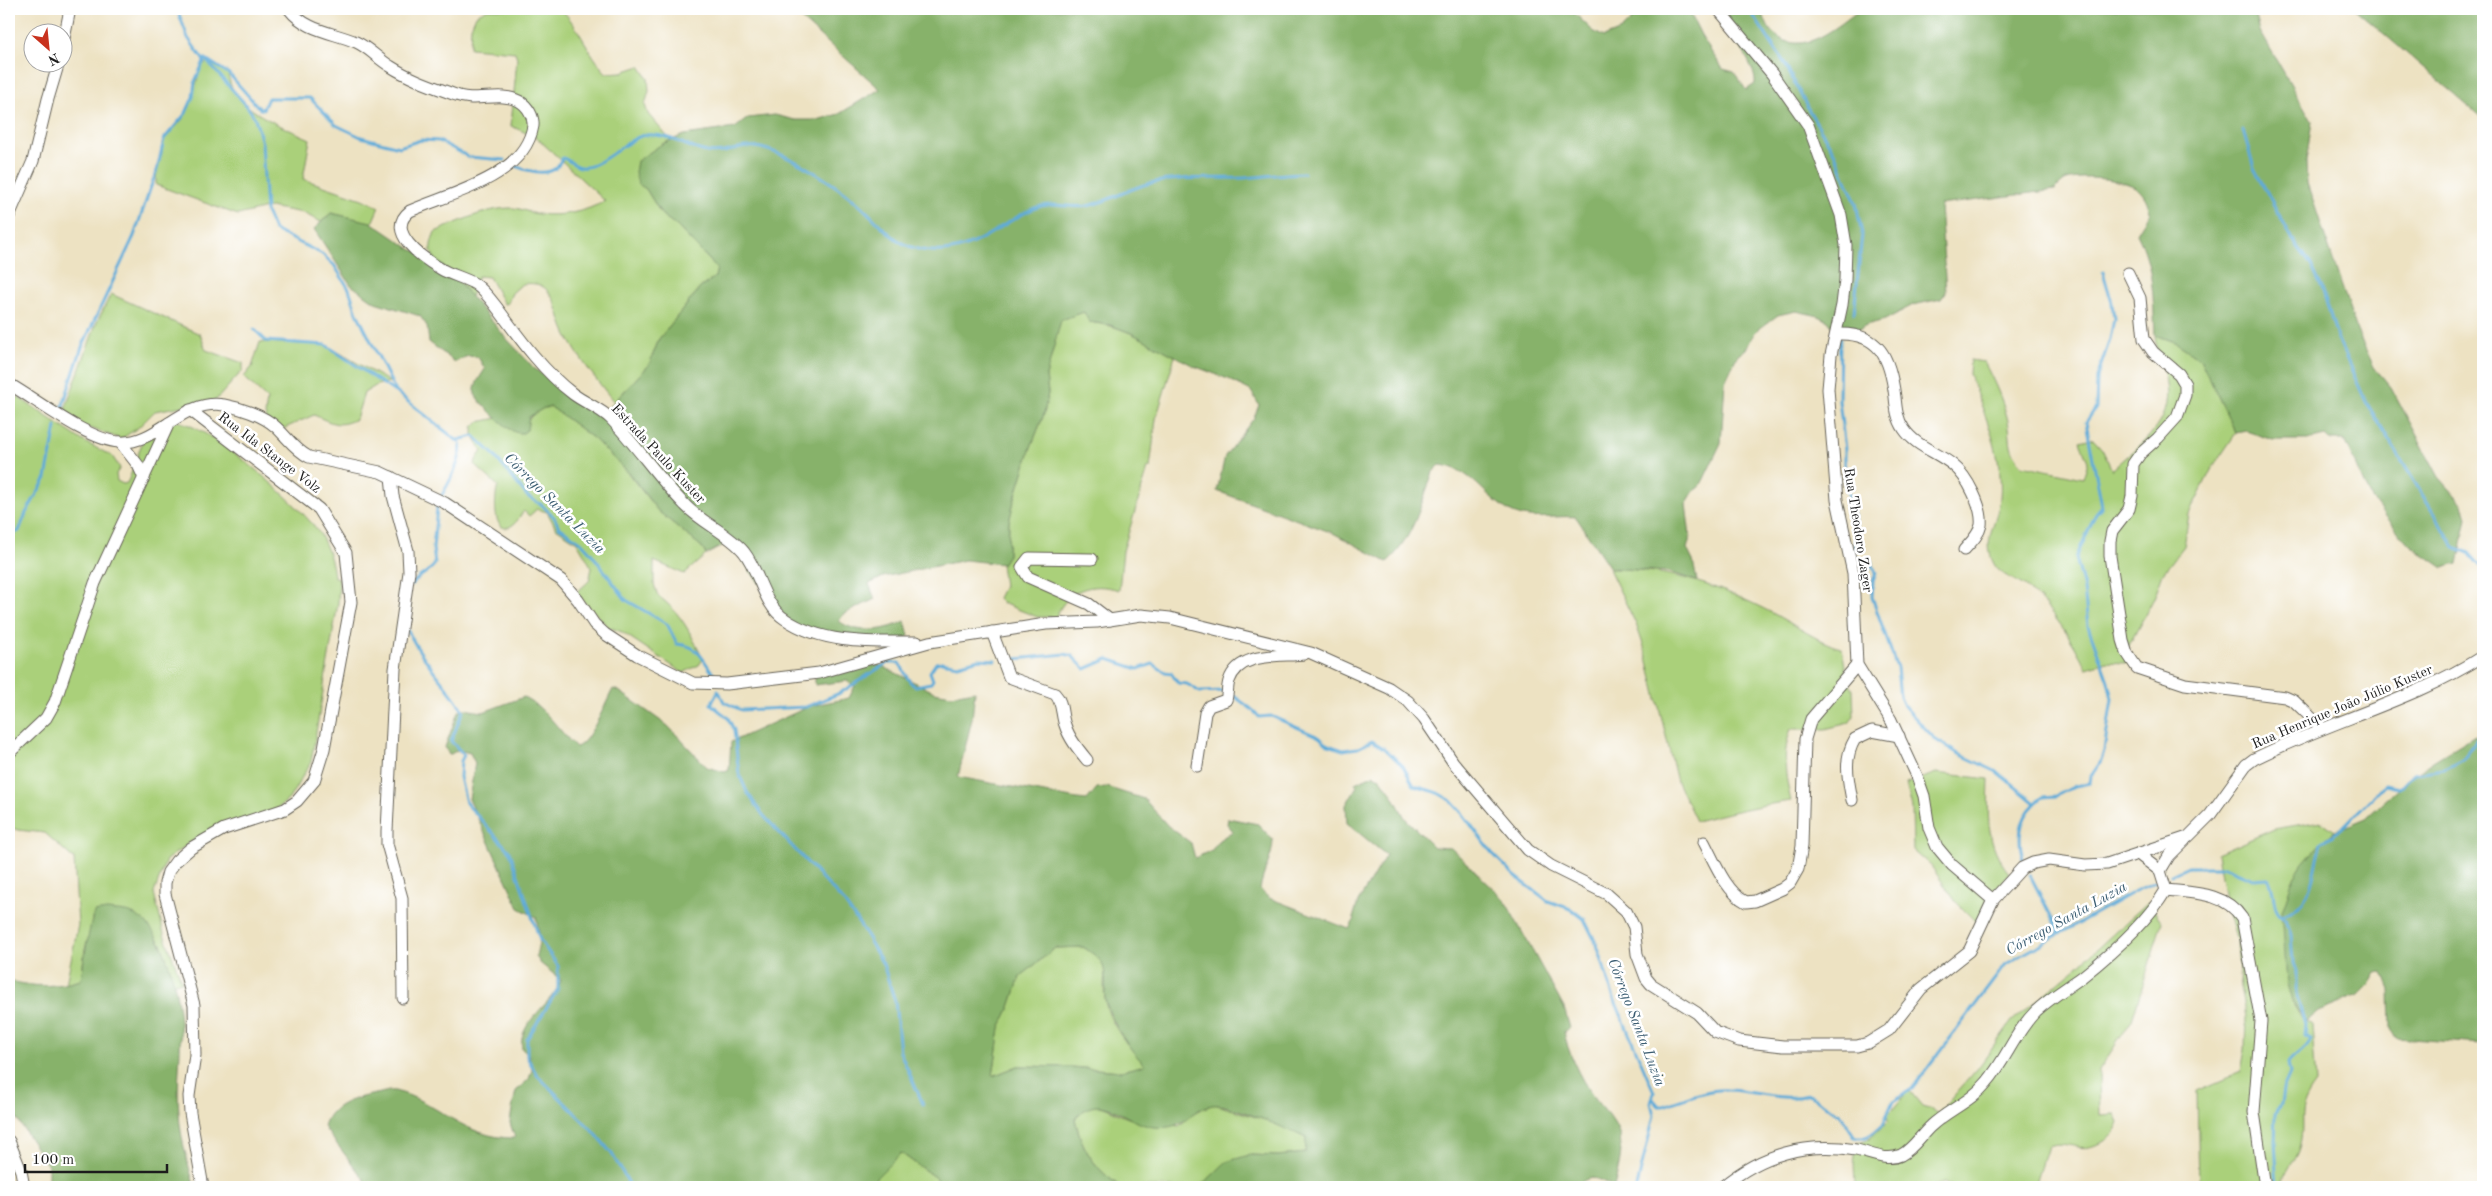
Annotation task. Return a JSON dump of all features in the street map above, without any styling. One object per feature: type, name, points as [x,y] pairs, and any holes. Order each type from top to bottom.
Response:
[{"type":"street","points":[[67,22],[70,9]]},
{"type":"street","name":"Estrada Paulo Kuster","points":[[289,9],[313,27],[327,34],[355,42],[390,66],[414,79],[467,99],[506,98],[519,101],[528,108],[533,124],[529,142],[523,150],[503,169],[472,187],[444,200],[410,211],[403,217],[400,223],[405,239],[439,268],[473,283],[485,291],[518,337],[555,376],[574,394],[610,418],[685,506],[743,551],[752,565],[773,609],[785,619],[815,632],[861,642],[929,642]]},
{"type":"street","name":"Rua Theodoro Zager","points":[[1718,9],[1772,74],[1808,125],[1841,216],[1846,245],[1842,305],[1831,355],[1828,389],[1837,500],[1853,573],[1857,665],[1899,736],[1922,789],[1929,828],[1937,847],[1952,865],[1992,900]]},
{"type":"street","points":[[9,216],[33,162],[56,72]]},
{"type":"street","points":[[2128,273],[2140,298],[2144,339],[2153,352],[2179,374],[2184,384],[2186,395],[2177,417],[2136,459],[2132,471],[2132,496],[2129,509],[2112,532],[2110,541],[2110,556],[2123,640],[2131,662],[2146,673],[2185,684],[2285,698],[2294,702],[2322,728]]},
{"type":"street","points":[[1837,334],[1853,335],[1878,344],[1887,362],[1893,382],[1896,410],[1904,429],[1922,446],[1955,467],[1964,478],[1980,512],[1981,525],[1976,537],[1964,550]]},
{"type":"street","points":[[9,384],[78,426],[101,437],[120,442],[142,438],[190,410],[218,404],[254,415],[277,427],[302,454],[309,458],[363,467],[391,477],[459,511],[553,574],[566,586],[594,624],[605,634],[637,655],[693,683],[727,684],[819,673],[929,642]]},
{"type":"street","name":"Rua Ida Stange Volz","points":[[190,410],[319,509],[346,553],[351,602],[324,749],[314,781],[306,792],[285,809],[224,829],[191,848],[176,860],[164,883],[165,894],[194,1005],[195,1055],[189,1096],[190,1114],[203,1187]]},
{"type":"street","points":[[9,753],[46,718],[55,702],[95,583],[169,422]]},
{"type":"street","points":[[120,442],[138,465],[144,478]]},
{"type":"street","points":[[391,477],[393,496],[408,551],[409,572],[395,669],[387,831],[387,844],[402,898],[403,998]]},
{"type":"street","points":[[1092,559],[1030,558],[1022,567],[1028,577],[1089,604],[1110,620]]},
{"type":"street","name":"Rua Henrique João Júlio Kuster","points":[[929,642],[1046,624],[1155,615],[1311,654],[1389,688],[1408,701],[1424,719],[1453,762],[1528,850],[1551,866],[1606,894],[1626,911],[1634,927],[1637,954],[1642,969],[1651,984],[1697,1013],[1715,1032],[1727,1038],[1783,1046],[1857,1046],[1875,1039],[1889,1030],[1930,980],[1973,946],[1992,900],[2012,876],[2022,868],[2033,862],[2049,860],[2095,866],[2107,864],[2188,837],[2210,815],[2246,765],[2273,749],[2322,728],[2424,689],[2483,656]]},
{"type":"street","points":[[992,632],[1009,677],[1055,694],[1059,698],[1064,724],[1077,748],[1087,760]]},
{"type":"street","points":[[1197,766],[1205,713],[1210,706],[1226,700],[1229,680],[1234,672],[1254,659],[1311,654]]},
{"type":"street","points":[[1704,842],[1740,900],[1746,902],[1767,896],[1790,883],[1798,869],[1801,853],[1805,739],[1811,719],[1857,665]]},
{"type":"street","points":[[1852,800],[1847,761],[1855,739],[1872,731],[1899,736]]},
{"type":"street","points":[[2160,871],[2169,856],[2188,837]]},
{"type":"street","points":[[1722,1187],[1760,1162],[1777,1154],[1793,1150],[1836,1148],[1857,1150],[1878,1156],[1891,1157],[1901,1155],[1938,1120],[1977,1093],[1996,1072],[2019,1032],[2037,1010],[2111,952],[2154,909],[2166,890],[2160,871],[2138,854]]},
{"type":"street","points":[[2166,890],[2195,893],[2220,899],[2237,910],[2242,918],[2261,1021],[2254,1112],[2265,1187]]},
{"type":"street","points":[[9,1141],[22,1171],[24,1187]]},
{"type":"green space","points":[[488,9],[561,9],[574,24],[606,73],[622,72],[640,66],[648,78],[649,91],[645,105],[648,114],[671,141],[662,144],[646,189],[662,215],[677,226],[717,268],[715,277],[700,288],[659,339],[649,365],[614,402],[576,351],[564,328],[554,300],[547,290],[536,284],[522,284],[512,293],[508,303],[504,304],[489,277],[478,276],[471,297],[431,251],[435,232],[492,210],[512,208],[538,214],[564,214],[581,211],[605,201],[537,138],[511,126],[517,58],[515,52],[470,48],[471,27],[476,15]]},
{"type":"green space","points":[[790,9],[1570,9],[1593,31],[1604,37],[1621,30],[1643,9],[1688,9],[1704,41],[1723,69],[1734,72],[1746,90],[1755,84],[1751,67],[1740,46],[1714,9],[1760,9],[1773,33],[1784,40],[1796,43],[1819,38],[1861,9],[2254,9],[2260,31],[2312,121],[2306,162],[2307,183],[2357,331],[2374,367],[2391,387],[2439,477],[2463,504],[2467,517],[2458,564],[2443,568],[2410,545],[2369,495],[2344,440],[2329,440],[2325,436],[2308,440],[2273,440],[2246,431],[2236,433],[2200,359],[2177,343],[2155,335],[2150,270],[2143,245],[2137,233],[2150,212],[2144,196],[2135,187],[2117,181],[2083,178],[2065,181],[2055,190],[1940,205],[1946,292],[1941,299],[1913,305],[1885,320],[1866,325],[1858,330],[1835,330],[1828,321],[1819,316],[1796,311],[1778,315],[1755,332],[1746,349],[1737,356],[1725,382],[1721,443],[1701,485],[1694,491],[1686,504],[1690,537],[1687,549],[1693,561],[1697,581],[1668,572],[1610,568],[1576,517],[1527,517],[1511,512],[1501,506],[1469,477],[1451,467],[1440,465],[1433,472],[1410,532],[1396,553],[1387,562],[1333,533],[1217,491],[1225,456],[1254,418],[1259,405],[1251,391],[1228,379],[1194,366],[1131,333],[1110,325],[1089,322],[1084,312],[1061,320],[1046,376],[1048,393],[1044,414],[1031,447],[1014,501],[1009,522],[1008,555],[1002,564],[965,560],[883,577],[869,584],[875,599],[844,614],[839,621],[854,628],[872,630],[889,627],[905,621],[909,636],[896,645],[793,627],[750,571],[738,552],[727,543],[706,555],[702,547],[658,511],[628,472],[593,438],[551,407],[544,408],[529,417],[527,430],[523,433],[515,432],[506,426],[487,409],[475,394],[476,384],[485,369],[478,357],[468,356],[455,362],[429,342],[427,326],[420,316],[375,302],[351,285],[314,229],[331,213],[371,222],[412,250],[432,256],[451,273],[534,368],[562,390],[606,411],[649,365],[659,339],[700,288],[715,277],[717,268],[677,226],[662,215],[646,189],[638,184],[635,172],[637,161],[662,144],[684,135],[735,128],[748,118],[775,115],[795,120],[817,120],[839,114],[880,89]]},
{"type":"green space","points":[[2355,9],[2483,9],[2483,119]]},
{"type":"green space","points":[[207,62],[228,72],[231,85],[237,96],[247,106],[272,122],[310,139],[303,179],[362,199],[379,207],[372,223],[331,213],[321,222],[303,213],[270,207],[238,215],[156,185],[162,153],[162,142],[182,120],[190,106],[201,66]]},
{"type":"green space","points":[[111,294],[200,334],[206,350],[243,363],[243,370],[216,400],[155,411],[139,427],[121,439],[62,418],[96,324]]},
{"type":"green space","points":[[1084,312],[1094,323],[1126,331],[1175,356],[1156,419],[1150,468],[1148,468],[1123,551],[1119,590],[1109,587],[1090,587],[1073,594],[1056,617],[1037,617],[1002,603],[998,598],[1004,586],[1001,564],[1008,555],[1009,522],[1014,501],[1031,447],[1044,414],[1048,393],[1046,376],[1061,319]]},
{"type":"green space","points":[[2155,335],[2177,343],[2200,359],[2236,433],[2211,470],[2189,514],[2184,546],[2163,573],[2154,598],[2126,651],[2126,663],[2106,662],[2086,668],[2075,647],[2053,615],[2028,589],[2000,572],[1990,555],[1991,531],[2000,498],[1999,466],[1992,434],[1969,374],[1970,360],[1984,362],[1991,375],[2007,417],[2011,447],[2022,465],[2083,478],[2088,462],[2080,441],[2092,438],[2102,449],[2112,470],[2152,433],[2159,423],[2167,399],[2164,372]]},
{"type":"green space","points":[[260,342],[326,345],[390,382],[377,385],[364,393],[356,419],[350,422],[340,424],[314,415],[285,428],[273,431],[265,415],[267,399],[244,377],[252,367]]},
{"type":"green space","points":[[9,391],[83,441],[112,456],[120,468],[116,474],[117,481],[123,484],[127,483],[140,448],[154,425],[160,421],[175,420],[196,429],[220,443],[246,462],[270,482],[310,521],[325,544],[331,560],[334,577],[339,578],[338,603],[311,762],[289,799],[277,809],[258,820],[194,840],[166,860],[154,893],[164,934],[182,982],[173,983],[161,943],[92,918],[92,927],[85,948],[81,980],[66,984],[78,925],[74,859],[45,833],[9,827]]},
{"type":"green space","points":[[551,407],[593,438],[627,472],[658,511],[702,547],[706,555],[684,574],[654,561],[654,584],[658,596],[673,609],[690,632],[703,659],[699,665],[683,673],[622,632],[608,627],[576,593],[589,581],[592,568],[577,542],[556,528],[547,512],[537,509],[529,516],[524,511],[514,524],[507,528],[502,527],[498,522],[496,499],[498,486],[475,465],[482,451],[473,436],[473,427],[478,422],[498,418],[506,426],[526,425],[536,412]]},
{"type":"green space","points":[[1609,569],[1653,572],[1695,581],[1755,604],[1818,639],[1842,648],[1847,679],[1853,690],[1854,716],[1849,723],[1825,729],[1791,729],[1786,747],[1785,765],[1791,801],[1755,807],[1696,821],[1677,782],[1646,653],[1636,624]]},
{"type":"green space","points":[[880,665],[934,692],[952,695],[975,691],[972,719],[958,777],[1077,799],[1087,800],[1097,788],[1106,787],[1144,799],[1168,826],[1191,843],[1195,858],[1212,850],[1219,840],[1233,831],[1227,824],[1228,818],[1258,824],[1273,840],[1273,847],[1260,890],[1269,898],[1349,929],[1355,919],[1353,918],[1358,902],[1386,855],[1347,823],[1346,805],[1357,786],[1355,783],[1373,775],[1380,778],[1391,792],[1405,818],[1434,847],[1451,848],[1504,899],[1564,1008],[1570,1028],[1564,1031],[1571,1056],[1579,1073],[1618,1131],[1621,1143],[1614,1187],[1590,1178],[1574,1187],[1200,1187],[1226,1162],[1249,1155],[1278,1156],[1305,1153],[1306,1138],[1245,1112],[1213,1105],[1204,1107],[1180,1123],[1165,1127],[1143,1124],[1104,1107],[1094,1106],[1085,1110],[1075,1119],[1081,1140],[1097,1166],[1121,1187],[948,1187],[901,1153],[867,1187],[370,1187],[326,1130],[324,1126],[332,1112],[345,1103],[360,1097],[395,1091],[410,1096],[481,1132],[497,1137],[515,1138],[510,1123],[516,1091],[529,1079],[532,1070],[529,1055],[522,1049],[522,1039],[530,1021],[551,997],[561,980],[540,963],[536,956],[540,938],[536,917],[519,908],[469,799],[475,763],[470,753],[458,750],[449,755],[445,747],[458,712],[464,709],[483,712],[524,697],[539,707],[576,747],[592,731],[613,689],[619,691],[668,726],[707,767],[725,772],[729,770],[731,742],[810,706],[849,698],[855,686],[847,681],[815,685],[815,668]],"holes":[[[1083,947],[1102,963],[1105,973],[1105,999],[1109,1012],[1127,1044],[1145,1065],[1121,1071],[1070,1067],[1018,1066],[993,1076],[1000,1028],[1010,1007],[1020,977],[1055,948]]]},
{"type":"green space","points":[[2483,735],[2483,1044],[2396,1038],[2391,1029],[2390,989],[2383,972],[2376,973],[2369,985],[2359,995],[2319,1011],[2306,1022],[2292,1002],[2287,984],[2282,910],[2294,877],[2302,864],[2318,845],[2335,831],[2366,818],[2413,775],[2472,737]]},
{"type":"green space","points":[[1936,773],[1989,779],[1989,817],[1992,840],[2001,862],[2009,873],[1990,897],[1983,909],[1978,924],[1956,902],[1931,866],[1913,850],[1912,808],[1906,784]]},
{"type":"green space","points":[[2321,821],[2335,831],[2318,845],[2292,1002],[2302,1019],[2312,1026],[2316,1083],[2309,1093],[2303,1109],[2299,1149],[2285,1176],[2284,1187],[2199,1187],[2197,1091],[2241,1072],[2245,1049],[2246,1017],[2240,987],[2237,942],[2225,900],[2217,854],[2274,829]]},
{"type":"green space","points":[[2148,902],[2162,922],[2132,1020],[2099,1070],[2100,1115],[2116,1114],[2119,1123],[2112,1135],[2101,1143],[2086,1148],[2062,1144],[2048,1146],[2035,1187],[1954,1187],[1945,1183],[1930,1187],[1855,1187],[1854,1162],[1857,1143],[1869,1139],[1888,1121],[1887,1116],[1909,1090],[1922,1106],[1932,1109],[1937,1115],[1978,1068],[2012,1021],[2077,967]]},
{"type":"green space","points":[[107,910],[130,913],[142,919],[152,930],[167,960],[179,1009],[178,1101],[180,1122],[195,1187],[118,1187],[112,1179],[96,1181],[88,1187],[48,1187],[48,1166],[12,1111],[9,1110],[9,980],[45,986],[81,980],[94,912]]},
{"type":"green space","points":[[1083,947],[1103,964],[1105,999],[1110,1017],[1127,1044],[1146,1065],[1121,1071],[1070,1067],[1018,1066],[993,1076],[1000,1027],[1010,1007],[1020,977],[1055,948]]},
{"type":"green space","points":[[1214,1104],[1275,1123],[1306,1138],[1306,1153],[1278,1156],[1249,1155],[1200,1187],[1121,1187],[1104,1173],[1091,1158],[1081,1140],[1075,1119],[1082,1111],[1096,1106],[1109,1109],[1131,1119],[1179,1126],[1195,1112]]},
{"type":"green space","points":[[901,1153],[948,1187],[867,1187]]},
{"type":"waterway","name":"Córrego Santa Luzia","points":[[177,9],[188,38],[204,61]]},
{"type":"waterway","points":[[1749,9],[1785,64],[1807,107],[1835,154],[1856,203],[1862,234],[1854,313]]},
{"type":"waterway","name":"Córrego Santa Luzia","points":[[205,59],[247,106],[255,118],[262,143],[266,212],[274,230],[322,254],[334,265],[349,289],[357,313],[396,392],[460,443],[461,448],[458,462],[442,495]]},
{"type":"waterway","points":[[61,411],[82,347],[134,236],[158,166],[164,139],[186,113],[193,97],[195,81],[205,59]]},
{"type":"waterway","points":[[206,59],[229,74],[260,109],[263,109],[268,98],[310,98],[336,125],[361,137],[399,147],[421,140],[439,141],[469,157],[505,160]]},
{"type":"waterway","points":[[2243,130],[2254,168],[2291,237],[2310,263],[2322,288],[2338,340],[2366,402],[2454,547],[2469,553],[2483,569]]},
{"type":"waterway","points":[[515,166],[530,171],[547,172],[556,168],[563,158],[578,166],[589,167],[605,159],[630,141],[645,135],[669,138],[712,153],[746,147],[760,148],[805,166],[854,200],[893,237],[914,248],[928,251],[944,251],[969,245],[1023,213],[1041,206],[1087,206],[1151,183],[1185,179],[1244,178],[1304,173]]},
{"type":"waterway","points":[[2023,859],[2020,832],[2025,817],[2036,803],[2043,797],[2056,796],[2075,786],[2090,783],[2091,776],[2100,763],[2104,751],[2112,699],[2108,681],[2088,626],[2084,588],[2076,558],[2096,513],[2102,506],[2086,422],[2096,408],[2097,377],[2110,339],[2114,319],[2112,303],[2103,272]]},
{"type":"waterway","points":[[254,329],[266,341],[326,345],[395,392]]},
{"type":"waterway","points":[[1840,337],[1839,401],[1845,449],[1845,482],[1856,523],[1854,554],[1858,559],[1871,560],[1876,573],[1873,581],[1872,597],[1897,668],[1900,697],[1904,706],[1936,740],[1957,753],[1997,772],[2035,803]]},
{"type":"waterway","points":[[9,536],[19,531],[26,513],[46,478],[56,427]]},
{"type":"waterway","name":"Córrego Santa Luzia","points":[[458,440],[474,436],[493,454],[528,497],[542,505],[554,517],[559,527],[581,542],[626,600],[667,624],[677,644],[685,645],[697,651],[716,677]]},
{"type":"waterway","points":[[412,585],[435,564],[433,548],[437,507]]},
{"type":"waterway","points":[[406,625],[424,658],[463,711],[451,741],[464,755],[461,761],[460,777],[466,803],[510,852],[540,940],[558,966],[558,989],[527,1039],[527,1057],[537,1075],[595,1133],[612,1154],[631,1187]]},
{"type":"waterway","name":"Córrego Santa Luzia","points":[[1006,660],[1065,654],[1072,656],[1085,669],[1108,659],[1138,669],[1153,664],[1165,672],[1171,673],[1178,683],[1187,684],[1200,692],[1223,691]]},
{"type":"waterway","name":"Córrego Santa Luzia","points":[[718,690],[724,702],[741,710],[806,707],[840,693],[887,663],[899,663],[910,682],[915,686],[931,683],[933,680],[930,672],[936,663],[942,662],[958,665],[979,659],[995,660]]},
{"type":"waterway","points":[[718,692],[711,704],[728,718],[734,730],[739,774],[747,792],[763,815],[843,901],[862,928],[883,964],[895,1001],[900,1052],[923,1104]]},
{"type":"waterway","name":"Córrego Santa Luzia","points":[[1231,693],[1259,717],[1271,716],[1319,737],[1328,745],[1343,750],[1358,748],[1372,741],[1385,749],[1403,766],[1414,786],[1436,792],[1450,800],[1492,853],[1515,876],[1548,901],[1571,909],[1584,919],[1597,945],[1613,996],[1654,1092],[1651,1103],[1654,1115],[1637,1187]]},
{"type":"waterway","points":[[2281,916],[2293,910],[2307,895],[2311,886],[2321,843],[2340,830],[2385,784],[2399,787],[2414,773],[2444,769],[2462,760],[2483,731]]},
{"type":"waterway","name":"Córrego Santa Luzia","points":[[2171,875],[2188,867],[2224,867],[2253,879],[2268,878],[2271,883],[2277,911],[2286,919],[2291,935],[2293,963],[2296,971],[2296,993],[2305,1025],[2304,1036],[2310,1039],[2288,1063],[2290,1074],[2276,1114],[2275,1142],[2278,1187]]},
{"type":"waterway","points":[[2030,875],[2060,934]]},
{"type":"waterway","name":"Córrego Santa Luzia","points":[[1653,1099],[1659,1106],[1663,1106],[1703,1093],[1720,1090],[1779,1097],[1809,1095],[1840,1114],[1855,1137],[1866,1137],[1883,1124],[1893,1101],[1912,1089],[2006,964],[2135,891],[2155,882]]}]
